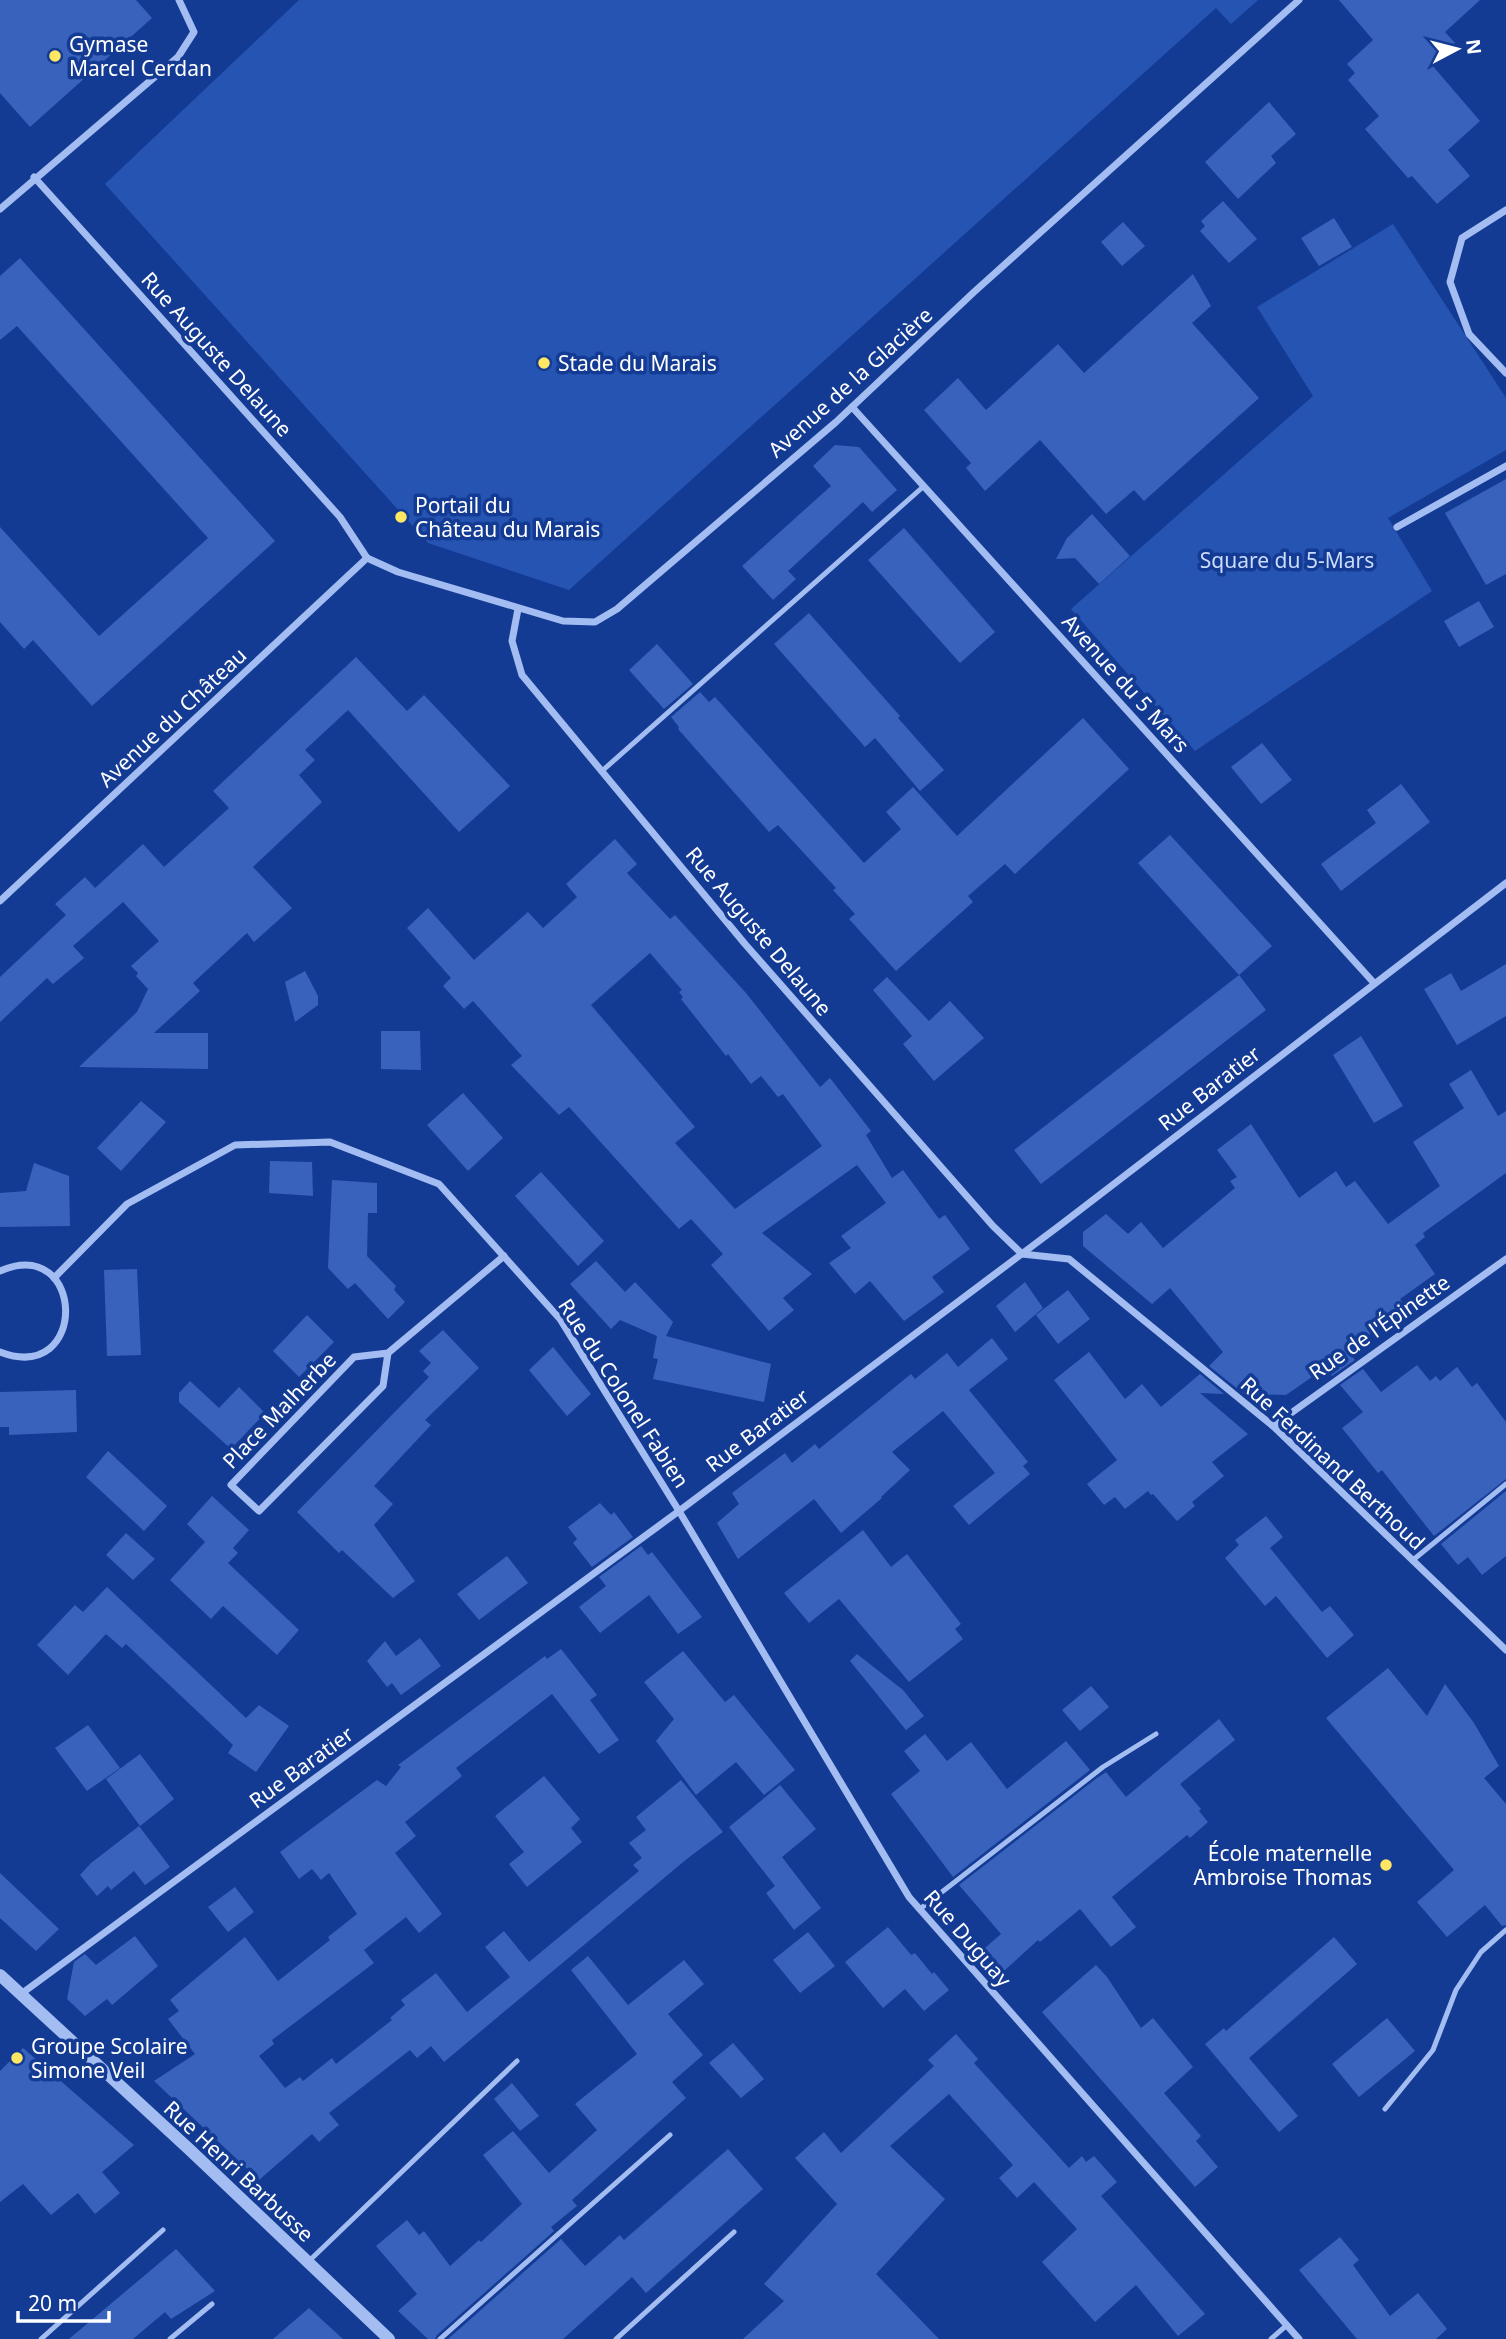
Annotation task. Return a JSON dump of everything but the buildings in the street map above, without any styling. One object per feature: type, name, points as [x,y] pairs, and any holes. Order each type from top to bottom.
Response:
[{"type":"street","points":[[0,209],[34,177],[178,57],[194,32],[179,0]]},
{"type":"street","name":"Avenue de la Glacière","points":[[367,558],[398,572],[563,621],[595,622],[617,609],[852,407],[974,292],[1298,0]]},
{"type":"street","name":"Rue Auguste Delaune","points":[[34,177],[340,517],[367,558]]},
{"type":"street","points":[[1506,210],[1462,238],[1450,282],[1469,334],[1506,373]]},
{"type":"street","name":"Avenue du 5 Mars","points":[[852,407],[1374,983]]},
{"type":"street","points":[[1397,527],[1506,466]]},
{"type":"street","name":"Avenue du Château","points":[[0,901],[367,558]]},
{"type":"street","name":"Rue Auguste Delaune","points":[[518,609],[512,641],[522,675],[745,944],[993,1226],[1022,1254]]},
{"type":"street","name":"Rue Baratier","points":[[21,1994],[679,1511],[1022,1254],[1506,883]]},
{"type":"street","name":"Rue du Colonel Fabien","points":[[54,1278],[127,1204],[235,1145],[330,1142],[439,1184],[560,1320],[679,1511]]},
{"type":"street","name":"Rue Ferdinand Berthoud","points":[[1022,1254],[1069,1259],[1273,1426],[1506,1650]]},
{"type":"street","points":[[387,1353],[504,1256]]},
{"type":"street","name":"Rue de l'Épinette","points":[[1273,1426],[1506,1259]]},
{"type":"street","points":[[0,1271],[15,1265],[29,1265],[42,1270],[54,1278],[63,1290],[67,1305],[61,1334],[52,1346],[27,1357],[0,1352]]},
{"type":"street","name":"Place Malherbe","points":[[387,1353],[383,1386],[259,1511],[231,1485],[354,1357],[387,1353]]},
{"type":"street","name":"Rue Duguay","points":[[679,1511],[909,1897],[1299,2339]]},
{"type":"street","name":"Rue Henri Barbusse","points":[[0,1975],[389,2339]]},
{"type":"lane","points":[[602,771],[924,486]]},
{"type":"lane","points":[[1413,1560],[1506,1484]]},
{"type":"lane","points":[[920,1909],[1103,1767],[1156,1734]]},
{"type":"lane","points":[[1385,2109],[1433,2050],[1456,1990],[1481,1952],[1506,1930]]},
{"type":"lane","points":[[308,2262],[516,2061]]},
{"type":"lane","points":[[440,2339],[670,2135]]},
{"type":"lane","points":[[41,2339],[163,2230]]},
{"type":"lane","points":[[616,2339],[734,2232]]},
{"type":"lane","points":[[170,2339],[212,2304]]},
{"type":"lane","points":[[1271,2339],[1287,2325]]},
{"type":"green space","name":"Stade du Marais","points":[[299,0],[1258,0],[1231,24],[1216,8],[569,590],[428,543],[105,184]]},
{"type":"green space","name":"Square du 5-Mars","points":[[1393,224],[1506,398],[1506,450],[1388,518],[1432,591],[1195,751],[1071,609],[1313,396],[1257,307]]},
{"type":"place","name":"Gymase Marcel Cerdan","points":[[55,56]]},
{"type":"place","name":"Stade du Marais","points":[[544,363]]},
{"type":"place","name":"Portail du Château du Marais","points":[[401,517]]},
{"type":"place","name":"École maternelle Ambroise Thomas","points":[[1386,1865]]},
{"type":"place","name":"Groupe Scolaire Simone Veil","points":[[17,2058]]}]
